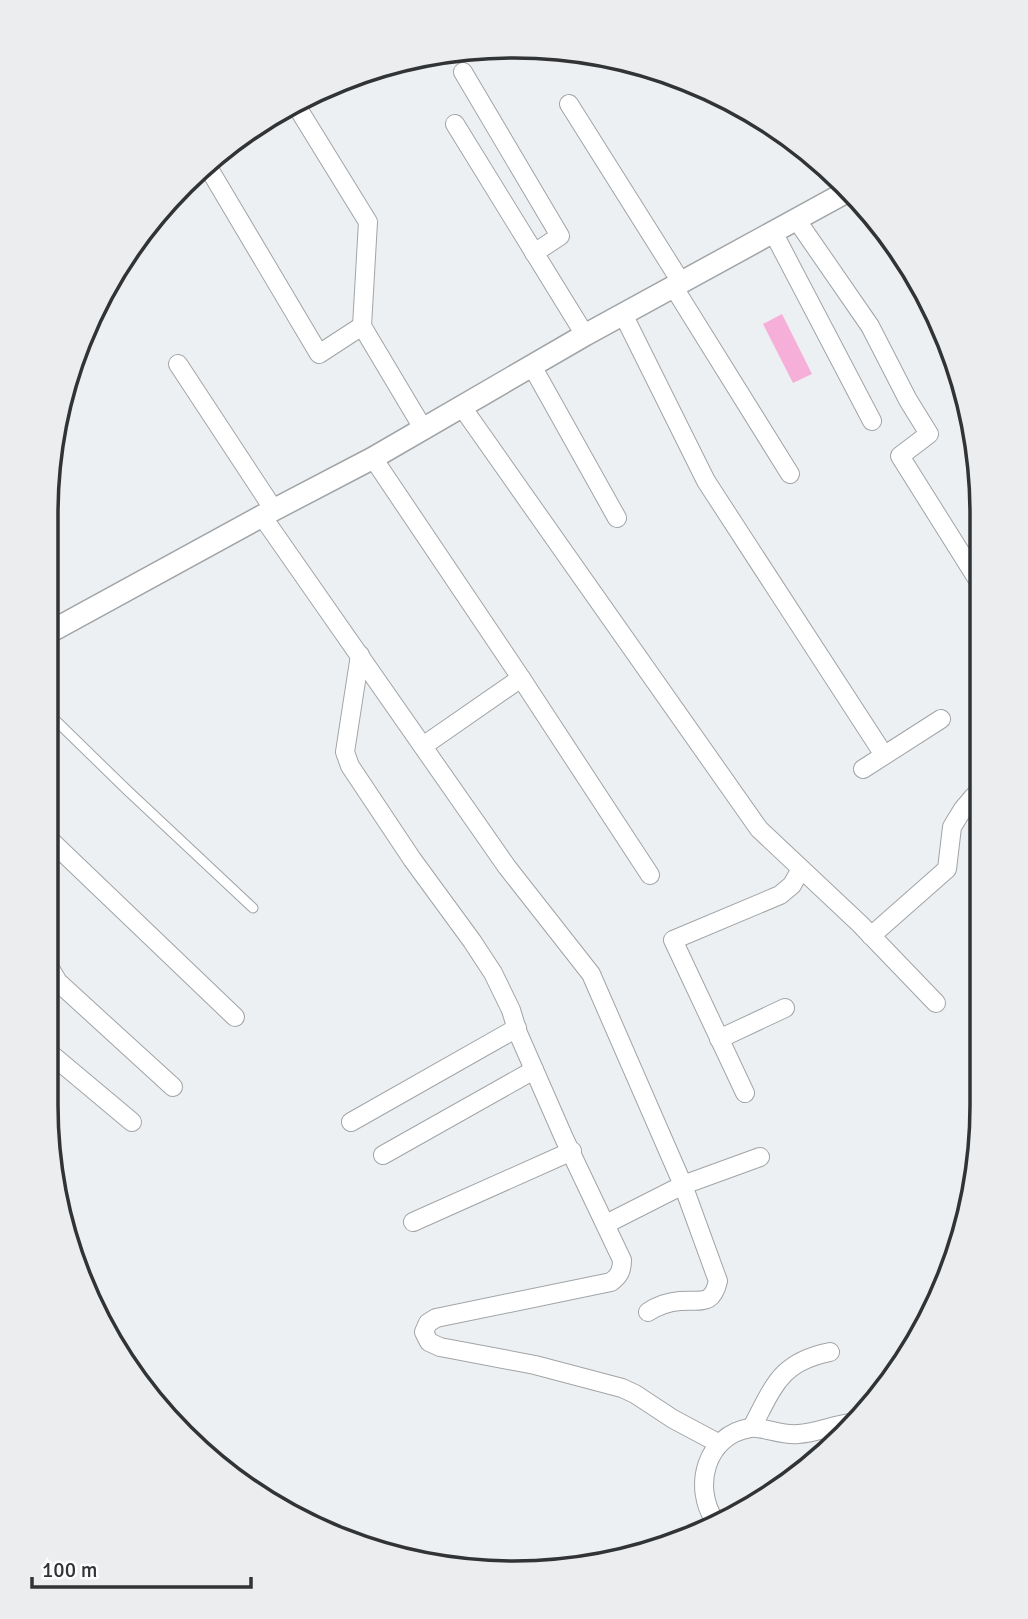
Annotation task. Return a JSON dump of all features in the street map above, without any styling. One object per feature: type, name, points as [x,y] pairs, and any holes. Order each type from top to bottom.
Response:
[{"type":"street","points":[[463,72],[559,236],[534,253]]},
{"type":"street","points":[[569,104],[790,474]]},
{"type":"street","points":[[299,112],[368,222],[362,326],[424,429]]},
{"type":"street","points":[[455,124],[585,335]]},
{"type":"street","points":[[470,148],[498,131]]},
{"type":"street","points":[[211,173],[319,354],[362,326]]},
{"type":"street","points":[[58,628],[373,458],[585,335],[841,195]]},
{"type":"street","points":[[796,219],[870,326],[908,400],[929,434],[900,456],[970,567]]},
{"type":"street","points":[[773,232],[872,421]]},
{"type":"street","points":[[623,314],[706,481],[884,755]]},
{"type":"street","points":[[178,364],[268,513],[360,655],[507,867],[591,975],[683,1185],[718,1281],[711,1297],[703,1301],[671,1302],[648,1312]]},
{"type":"street","points":[[532,366],[617,518]]},
{"type":"street","points":[[462,407],[759,829],[871,936],[936,1003]]},
{"type":"street","points":[[373,458],[650,875]]},
{"type":"street","points":[[360,655],[345,752],[350,766],[493,973],[564,1138],[622,1260],[622,1270],[611,1283],[436,1318],[428,1323],[424,1332],[429,1342],[440,1347],[535,1365],[622,1388],[719,1443]]},
{"type":"street","points":[[423,746],[521,678]]},
{"type":"street","points":[[863,769],[941,719]]},
{"type":"street","points":[[871,936],[947,869],[952,827],[970,800]]},
{"type":"street","points":[[58,848],[235,1017]]},
{"type":"street","points":[[745,1093],[673,940],[780,895],[792,886],[801,869]]},
{"type":"street","points":[[58,982],[173,1087]]},
{"type":"street","points":[[719,1039],[785,1008]]},
{"type":"street","points":[[351,1122],[517,1028]]},
{"type":"street","points":[[58,1060],[132,1122]]},
{"type":"street","points":[[383,1155],[534,1069]]},
{"type":"street","points":[[413,1222],[572,1151]]},
{"type":"street","points":[[606,1224],[683,1185],[760,1157]]},
{"type":"street","points":[[752,1427],[773,1386],[791,1366],[818,1354],[830,1352]]},
{"type":"street","points":[[713,1516],[705,1498],[703,1479],[710,1458],[719,1443],[730,1435],[752,1427],[783,1434],[800,1434],[839,1426]]},
{"type":"lane","points":[[58,723],[253,908]]},
{"type":"building","points":[[782,314],[812,374],[793,383],[763,324]]}]
